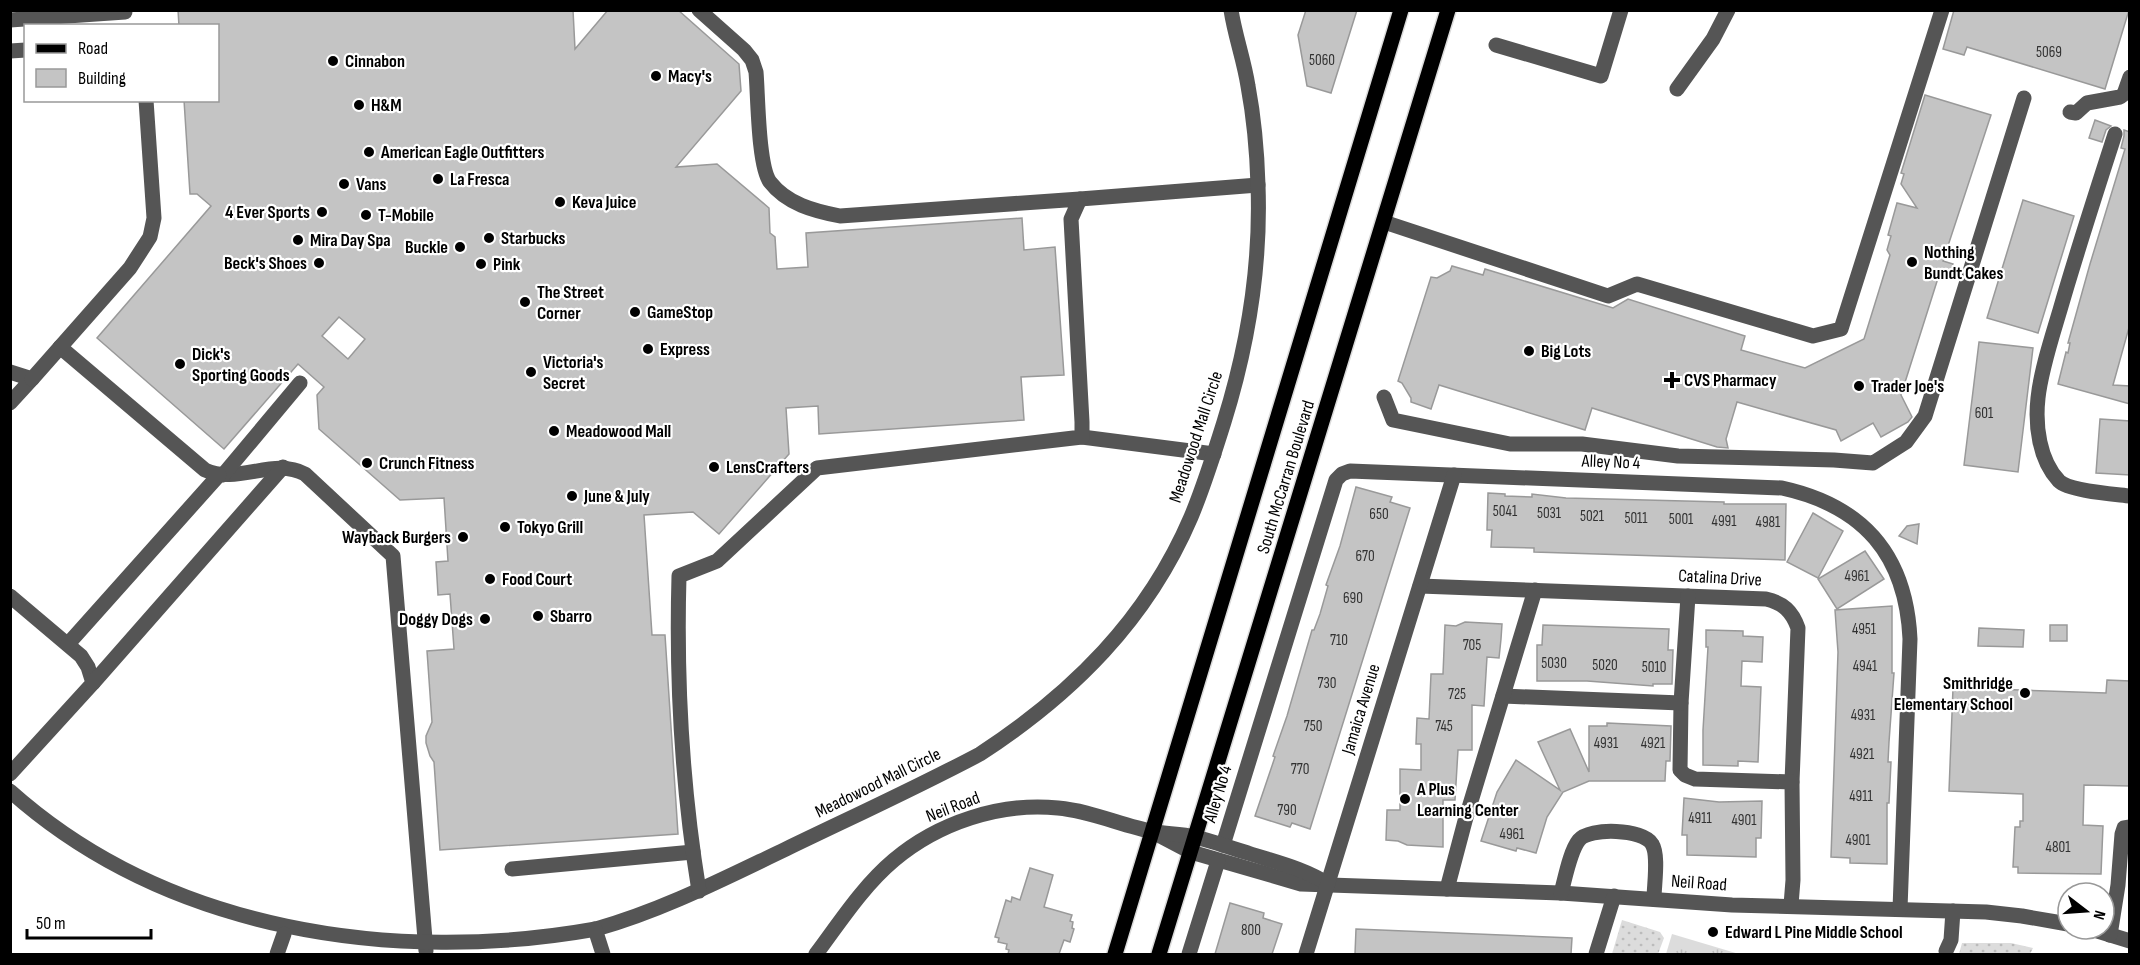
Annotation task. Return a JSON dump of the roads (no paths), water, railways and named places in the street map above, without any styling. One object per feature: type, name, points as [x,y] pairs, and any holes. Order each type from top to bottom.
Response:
[{"type":"main road","name":"South McCarran Boulevard","points":[[1115,954],[1401,10]]},
{"type":"main road","name":"South McCarran Boulevard","points":[[1160,954],[1448,10]]},
{"type":"street","points":[[699,10],[752,60],[756,72],[763,156],[769,180],[793,202],[816,211],[840,216],[1258,185]]},
{"type":"street","name":"Meadowood Mall Circle","points":[[10,791],[59,831],[103,860],[190,904],[237,921],[284,934],[343,945],[393,950],[469,952],[545,941],[595,929],[637,916],[699,891],[970,759],[1018,729],[1054,701],[1090,667],[1120,633],[1170,560],[1190,518],[1214,454],[1236,383],[1254,292],[1258,239],[1258,185],[1248,86],[1231,10]]},
{"type":"street","points":[[1496,45],[1601,76],[1621,10]]},
{"type":"street","points":[[1677,89],[1713,39],[1728,10]]},
{"type":"street","points":[[1384,222],[1608,296],[1637,284],[1813,336],[1841,329],[1942,10]]},
{"type":"street","points":[[10,20],[127,16]]},
{"type":"street","points":[[2070,112],[2076,113],[2087,103],[2120,98],[2124,94],[2130,77]]},
{"type":"street","points":[[1384,397],[1393,420],[1510,444],[1582,444],[1678,456],[1873,463],[1906,441],[1925,416],[2024,98]]},
{"type":"street","points":[[10,403],[130,268],[150,237],[154,218],[146,102]]},
{"type":"street","points":[[2115,134],[2081,237],[2051,343],[2038,399],[2039,440],[2047,463],[2060,482],[2091,492],[2130,496]]},
{"type":"street","points":[[1080,199],[1071,219],[1082,438]]},
{"type":"street","points":[[60,347],[205,470],[221,475],[283,467],[298,470],[393,556],[426,951]]},
{"type":"street","points":[[10,372],[32,380]]},
{"type":"street","points":[[68,644],[221,475],[300,383]]},
{"type":"street","points":[[699,891],[682,751],[679,693],[679,576],[717,561],[816,468],[1082,438],[1214,454]]},
{"type":"street","points":[[10,774],[283,467]]},
{"type":"street","name":"Alley No 4","points":[[1223,846],[1336,480],[1342,474],[1350,471],[1782,488],[1827,501],[1850,515],[1868,530],[1884,549],[1896,570],[1904,592],[1909,615],[1910,639],[1900,909]]},
{"type":"street","name":"Jamaica Avenue","points":[[1306,954],[1454,475]]},
{"type":"street","name":"Catalina Drive","points":[[1420,586],[1766,599],[1776,601],[1786,608],[1794,617],[1798,628],[1792,782],[1791,905]]},
{"type":"street","points":[[1447,889],[1465,821],[1535,590]]},
{"type":"street","points":[[10,596],[81,656],[88,667],[93,683]]},
{"type":"street","points":[[1688,596],[1681,703],[1680,770],[1685,775],[1695,778],[1792,782]]},
{"type":"street","points":[[1503,696],[1681,703]]},
{"type":"street","name":"Neil Road","points":[[816,954],[857,899],[893,861],[917,843],[946,828],[976,816],[1002,810],[1026,807],[1086,812],[1193,844],[1223,846],[1304,870],[1328,884]]},
{"type":"street","points":[[2116,898],[2122,834],[2124,828],[2130,826]]},
{"type":"street","points":[[1561,893],[1575,848],[1584,835],[1592,832],[1634,833],[1644,836],[1651,843],[1655,852],[1654,899]]},
{"type":"street","name":"Neil Road","points":[[1193,844],[1218,861],[1290,882],[1561,893],[1695,903],[1953,911],[2022,916],[2056,922]]},
{"type":"street","points":[[512,869],[693,852]]},
{"type":"street","points":[[1189,954],[1218,861]]},
{"type":"street","points":[[1596,954],[1614,896]]},
{"type":"street","points":[[1946,951],[1951,940],[1953,911]]},
{"type":"street","points":[[595,929],[603,954]]},
{"type":"street","points":[[277,954],[284,934]]},
{"type":"place","name":"Cinnabon","points":[[333,61]]},
{"type":"place","name":"Macy's","points":[[656,76]]},
{"type":"place","name":"H&M","points":[[359,105]]},
{"type":"place","name":"American Eagle Outfitters","points":[[369,152]]},
{"type":"place","name":"La Fresca","points":[[438,179]]},
{"type":"place","name":"Vans","points":[[344,184]]},
{"type":"place","name":"Keva Juice","points":[[560,202]]},
{"type":"place","name":"4 Ever Sports","points":[[322,212]]},
{"type":"place","name":"T-Mobile","points":[[366,215]]},
{"type":"place","name":"Starbucks","points":[[489,238]]},
{"type":"place","name":"Mira Day Spa","points":[[298,240]]},
{"type":"place","name":"Buckle","points":[[460,247]]},
{"type":"place","name":"Nothing Bundt Cakes","points":[[1912,262]]},
{"type":"place","name":"Beck's Shoes","points":[[319,263]]},
{"type":"place","name":"Pink","points":[[481,264]]},
{"type":"place","name":"The Street Corner","points":[[525,302]]},
{"type":"place","name":"GameStop","points":[[635,312]]},
{"type":"place","name":"Express","points":[[648,349]]},
{"type":"place","name":"Big Lots","points":[[1529,351]]},
{"type":"place","name":"Dick's Sporting Goods","points":[[180,364]]},
{"type":"place","name":"Victoria's Secret","points":[[531,372]]},
{"type":"place","name":"CVS Pharmacy","points":[[1672,380]]},
{"type":"place","name":"Trader Joe's","points":[[1859,386]]},
{"type":"place","name":"Meadowood Mall","points":[[554,431]]},
{"type":"place","name":"Crunch Fitness","points":[[367,463]]},
{"type":"place","name":"LensCrafters","points":[[714,467]]},
{"type":"place","name":"June & July","points":[[572,496]]},
{"type":"place","name":"Tokyo Grill","points":[[505,527]]},
{"type":"place","name":"Wayback Burgers","points":[[463,537]]},
{"type":"place","name":"Food Court","points":[[490,579]]},
{"type":"place","name":"Sbarro","points":[[538,616]]},
{"type":"place","name":"Doggy Dogs","points":[[485,619]]},
{"type":"place","name":"Smithridge Elementary School","points":[[2025,693]]},
{"type":"place","name":"A Plus Learning Center","points":[[1405,799]]},
{"type":"place","name":"Edward L Pine Middle School","points":[[1713,932]]}]
